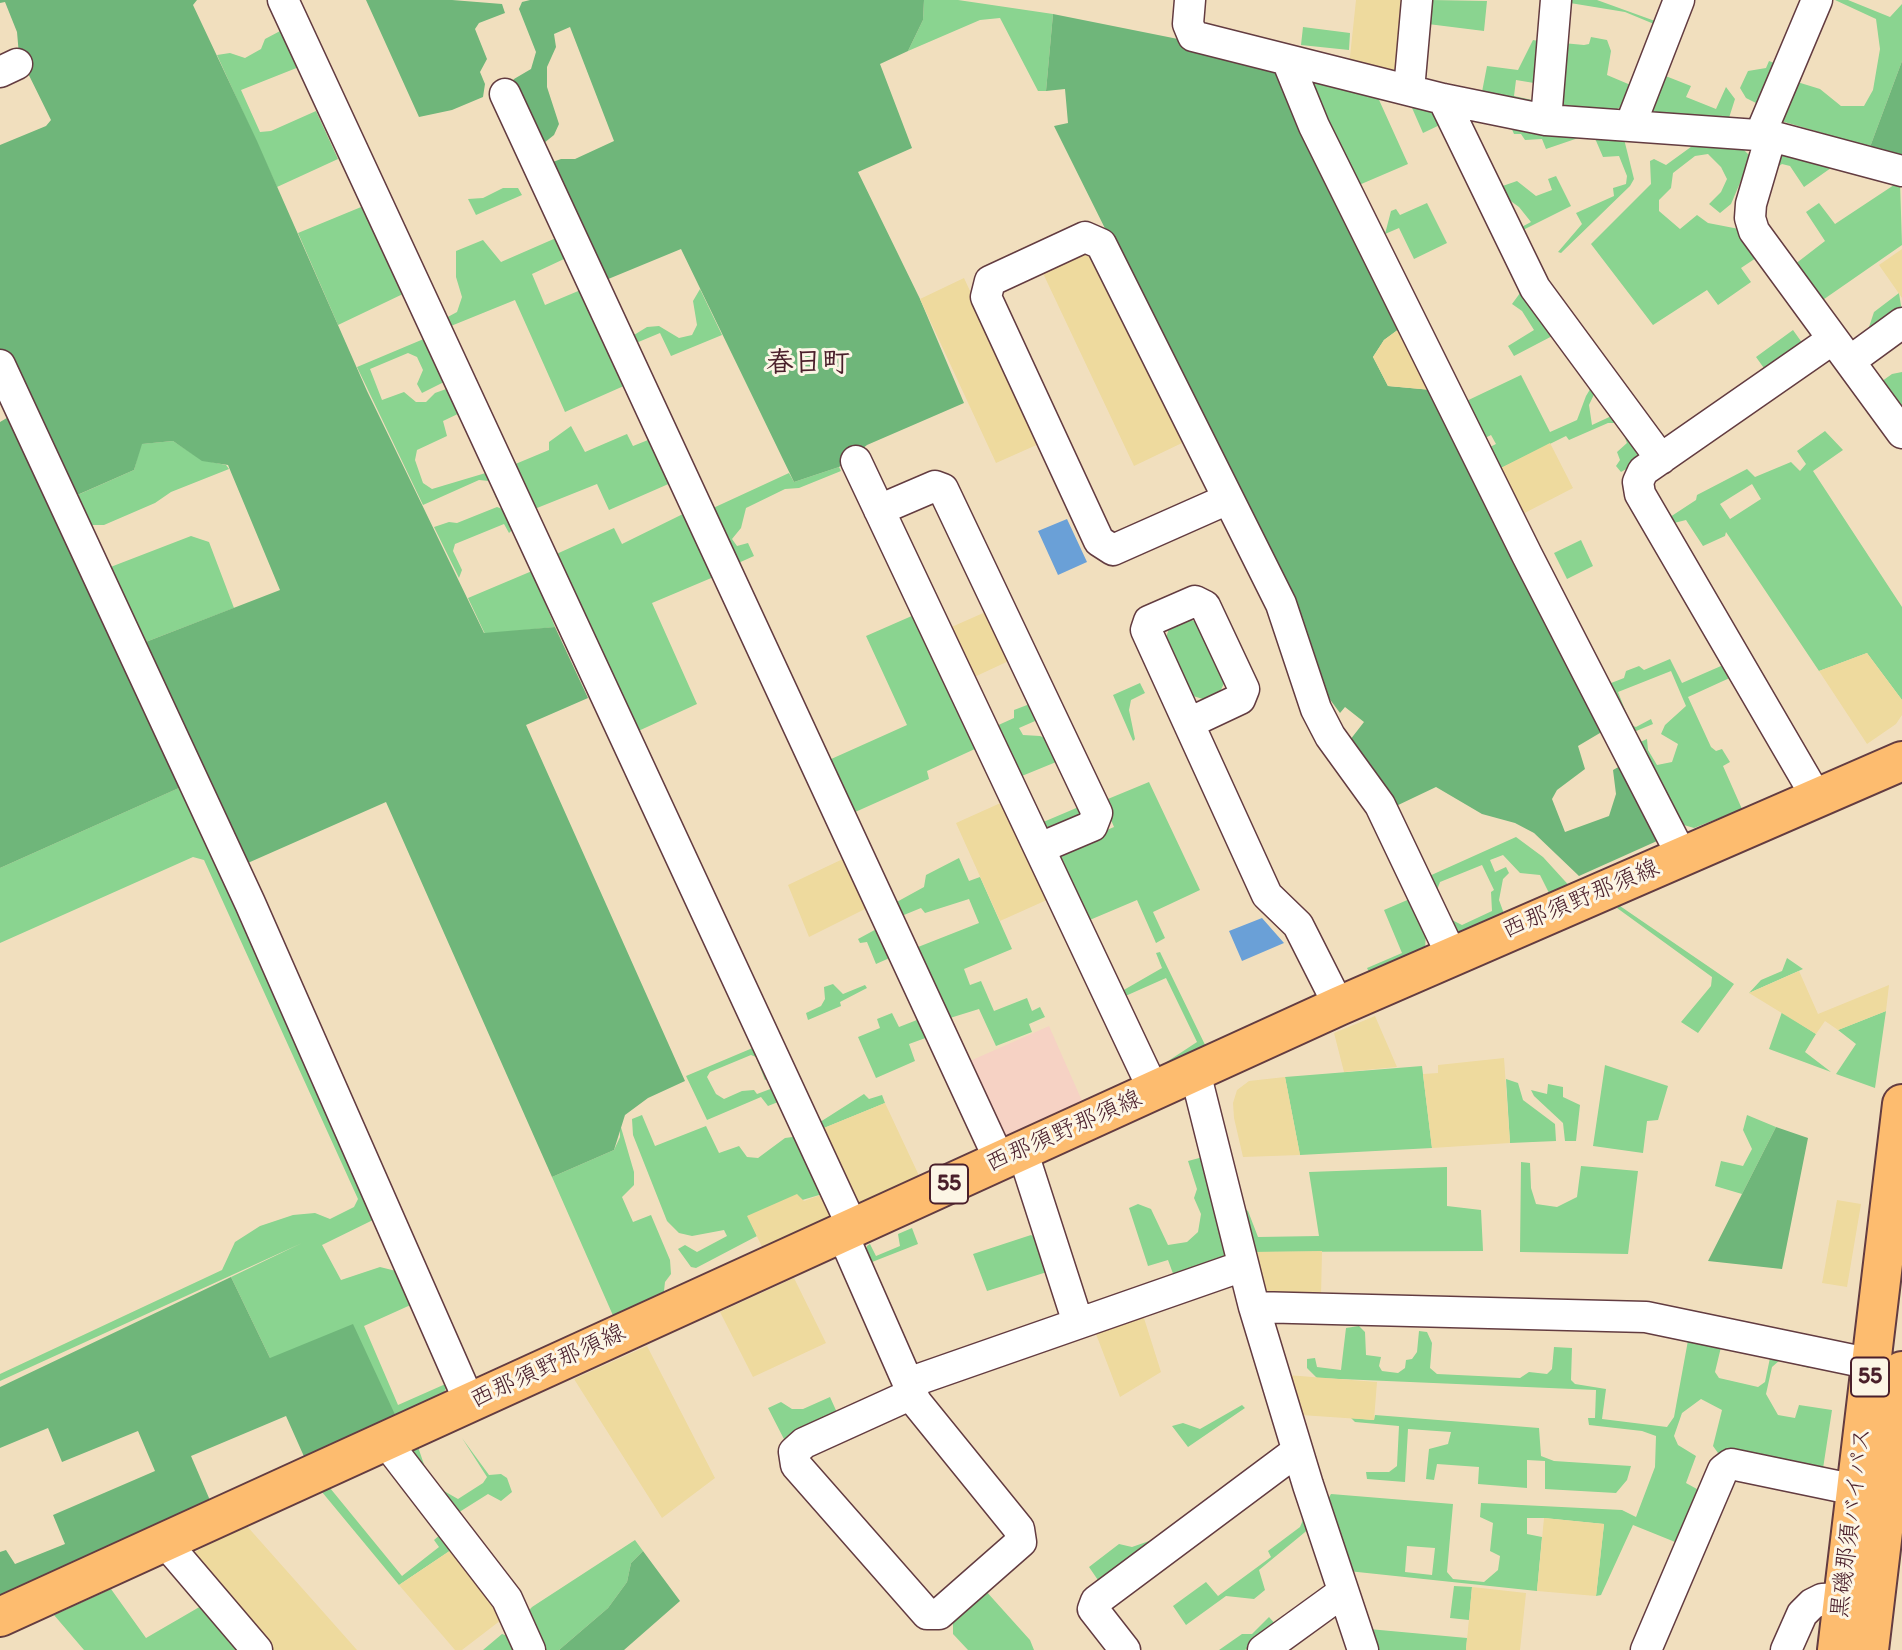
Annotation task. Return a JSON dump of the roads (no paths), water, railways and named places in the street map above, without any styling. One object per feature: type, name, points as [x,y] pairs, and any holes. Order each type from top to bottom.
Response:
[{"type":"main road","name":"西那須野那須線","points":[[0,1617],[1339,1006],[1902,761]]},
{"type":"main road","name":"黒磯那須バイパス","points":[[1870,1650],[1902,1104]]},
{"type":"main road","name":"黒磯那須バイパス","points":[[1837,1650],[1856,1489],[1887,1367]]},
{"type":"street","points":[[283,0],[847,1230],[910,1389],[1019,1529],[1021,1542],[939,1614],[927,1614],[796,1465],[794,1452],[804,1443],[910,1389],[1078,1323],[1243,1266]]},
{"type":"street","points":[[1190,0],[1188,24],[1193,36],[1443,99],[1546,120],[1766,135],[1902,171]]},
{"type":"street","points":[[1409,90],[1417,0]]},
{"type":"street","points":[[1546,120],[1556,0]]},
{"type":"street","points":[[1630,126],[1679,0]]},
{"type":"street","points":[[1817,0],[1766,135],[1750,219],[1754,230],[1902,433]]},
{"type":"street","points":[[1287,60],[1314,126],[1515,530],[1682,856]]},
{"type":"street","points":[[505,94],[1011,1155],[1078,1323]]},
{"type":"street","points":[[1443,99],[1535,288],[1661,459]]},
{"type":"street","points":[[1228,499],[1113,550],[1099,541],[986,297],[990,281],[1085,237],[1101,244],[1282,604],[1316,709],[1330,736],[1380,805],[1452,956]]},
{"type":"street","points":[[1817,798],[1640,494],[1638,482],[1643,471],[1661,459],[1841,350],[1902,323]]},
{"type":"street","points":[[0,366],[250,903],[470,1403]]},
{"type":"street","points":[[856,461],[1154,1091]]},
{"type":"street","points":[[879,510],[935,486],[943,489],[949,501],[1097,813],[1092,826],[1040,848]]},
{"type":"street","points":[[1189,723],[1267,895],[1298,925],[1339,1006]]},
{"type":"street","points":[[1195,1072],[1254,1307],[1297,1451],[1363,1650]]},
{"type":"street","points":[[1254,1307],[1646,1317],[1887,1367]]},
{"type":"street","points":[[386,1442],[508,1599],[530,1650]]},
{"type":"street","points":[[1125,1650],[1093,1609],[1096,1601],[1297,1451]]},
{"type":"street","points":[[1646,1650],[1723,1470],[1731,1464],[1856,1489]]},
{"type":"street","points":[[164,1541],[257,1650]]},
{"type":"street","points":[[1262,1650],[1343,1592]]},
{"type":"street","points":[[1786,1650],[1802,1614],[1812,1604],[1822,1599],[1843,1598]]},
{"type":"water","points":[[1067,519],[1087,562],[1058,575],[1038,531]]},
{"type":"water","points":[[1262,918],[1284,943],[1242,961],[1229,931]]},
{"type":"district","name":"春日町","points":[[808,364]]}]
